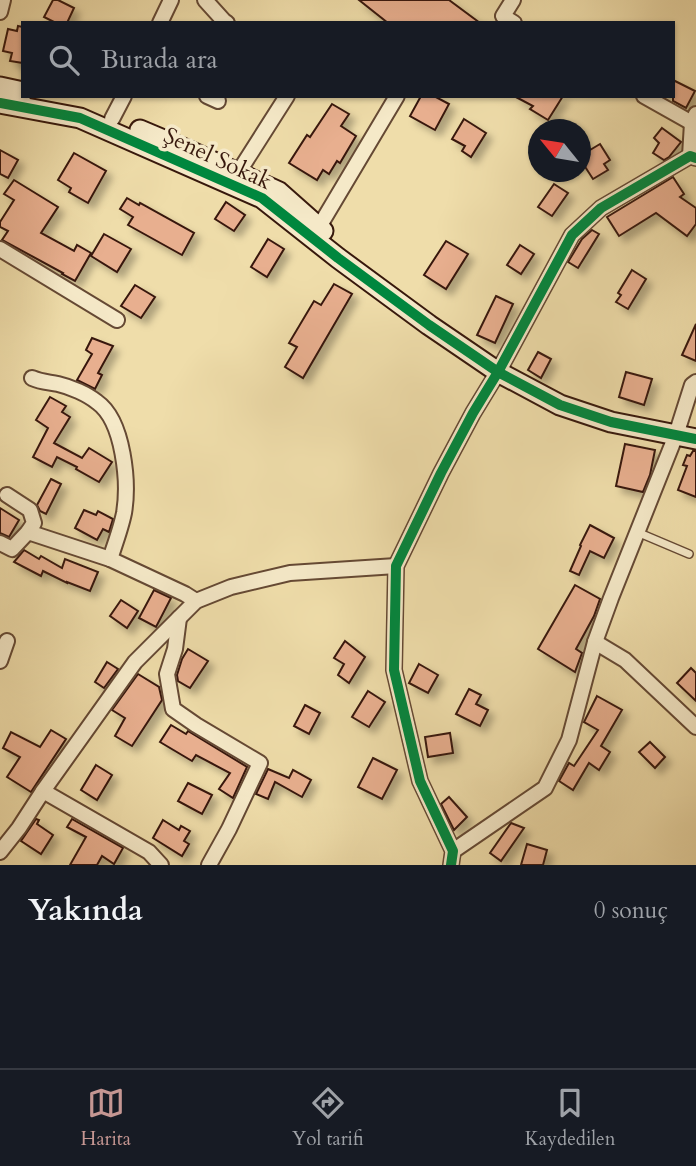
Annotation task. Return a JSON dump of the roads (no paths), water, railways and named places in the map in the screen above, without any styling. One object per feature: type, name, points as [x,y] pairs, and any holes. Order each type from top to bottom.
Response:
[{"type":"street","points":[[0,12],[2,0]]},
{"type":"street","points":[[161,21],[171,0]]},
{"type":"street","points":[[205,0],[224,21]]},
{"type":"street","points":[[511,21],[503,16],[513,0]]},
{"type":"street","points":[[0,87],[21,92]]},
{"type":"street","name":"Şenel Sokak","points":[[46,98],[85,108],[279,192],[429,325]]},
{"type":"street","points":[[112,119],[123,98]]},
{"type":"street","points":[[239,173],[286,98]]},
{"type":"street","points":[[319,227],[396,98]]},
{"type":"street","points":[[649,98],[694,118],[693,157],[601,208],[572,235],[473,413],[396,566],[394,670],[420,781],[452,858],[544,788],[569,740],[595,642],[676,435],[692,385],[696,382]]},
{"type":"street","name":"Şenel Sokak","points":[[0,103],[80,118],[262,198],[429,325]]},
{"type":"street","points":[[0,248],[117,320]]},
{"type":"street","points":[[429,325],[498,372],[561,404],[611,422],[696,439]]},
{"type":"street","points":[[32,378],[41,383],[59,384],[99,402],[112,418],[126,476],[124,513],[110,559]]},
{"type":"street","points":[[0,543],[12,549],[34,523],[30,510],[7,495]]},
{"type":"street","points":[[28,532],[110,559],[196,601]]},
{"type":"street","points":[[0,852],[135,662],[196,601],[231,587],[289,573],[396,566]]},
{"type":"street","points":[[179,618],[175,649],[167,674],[173,709],[260,763],[209,865]]},
{"type":"street","points":[[0,660],[8,641]]},
{"type":"street","points":[[595,642],[625,660],[696,727]]},
{"type":"street","points":[[43,791],[149,852],[162,865]]},
{"type":"lane","points":[[637,532],[689,554]]}]
